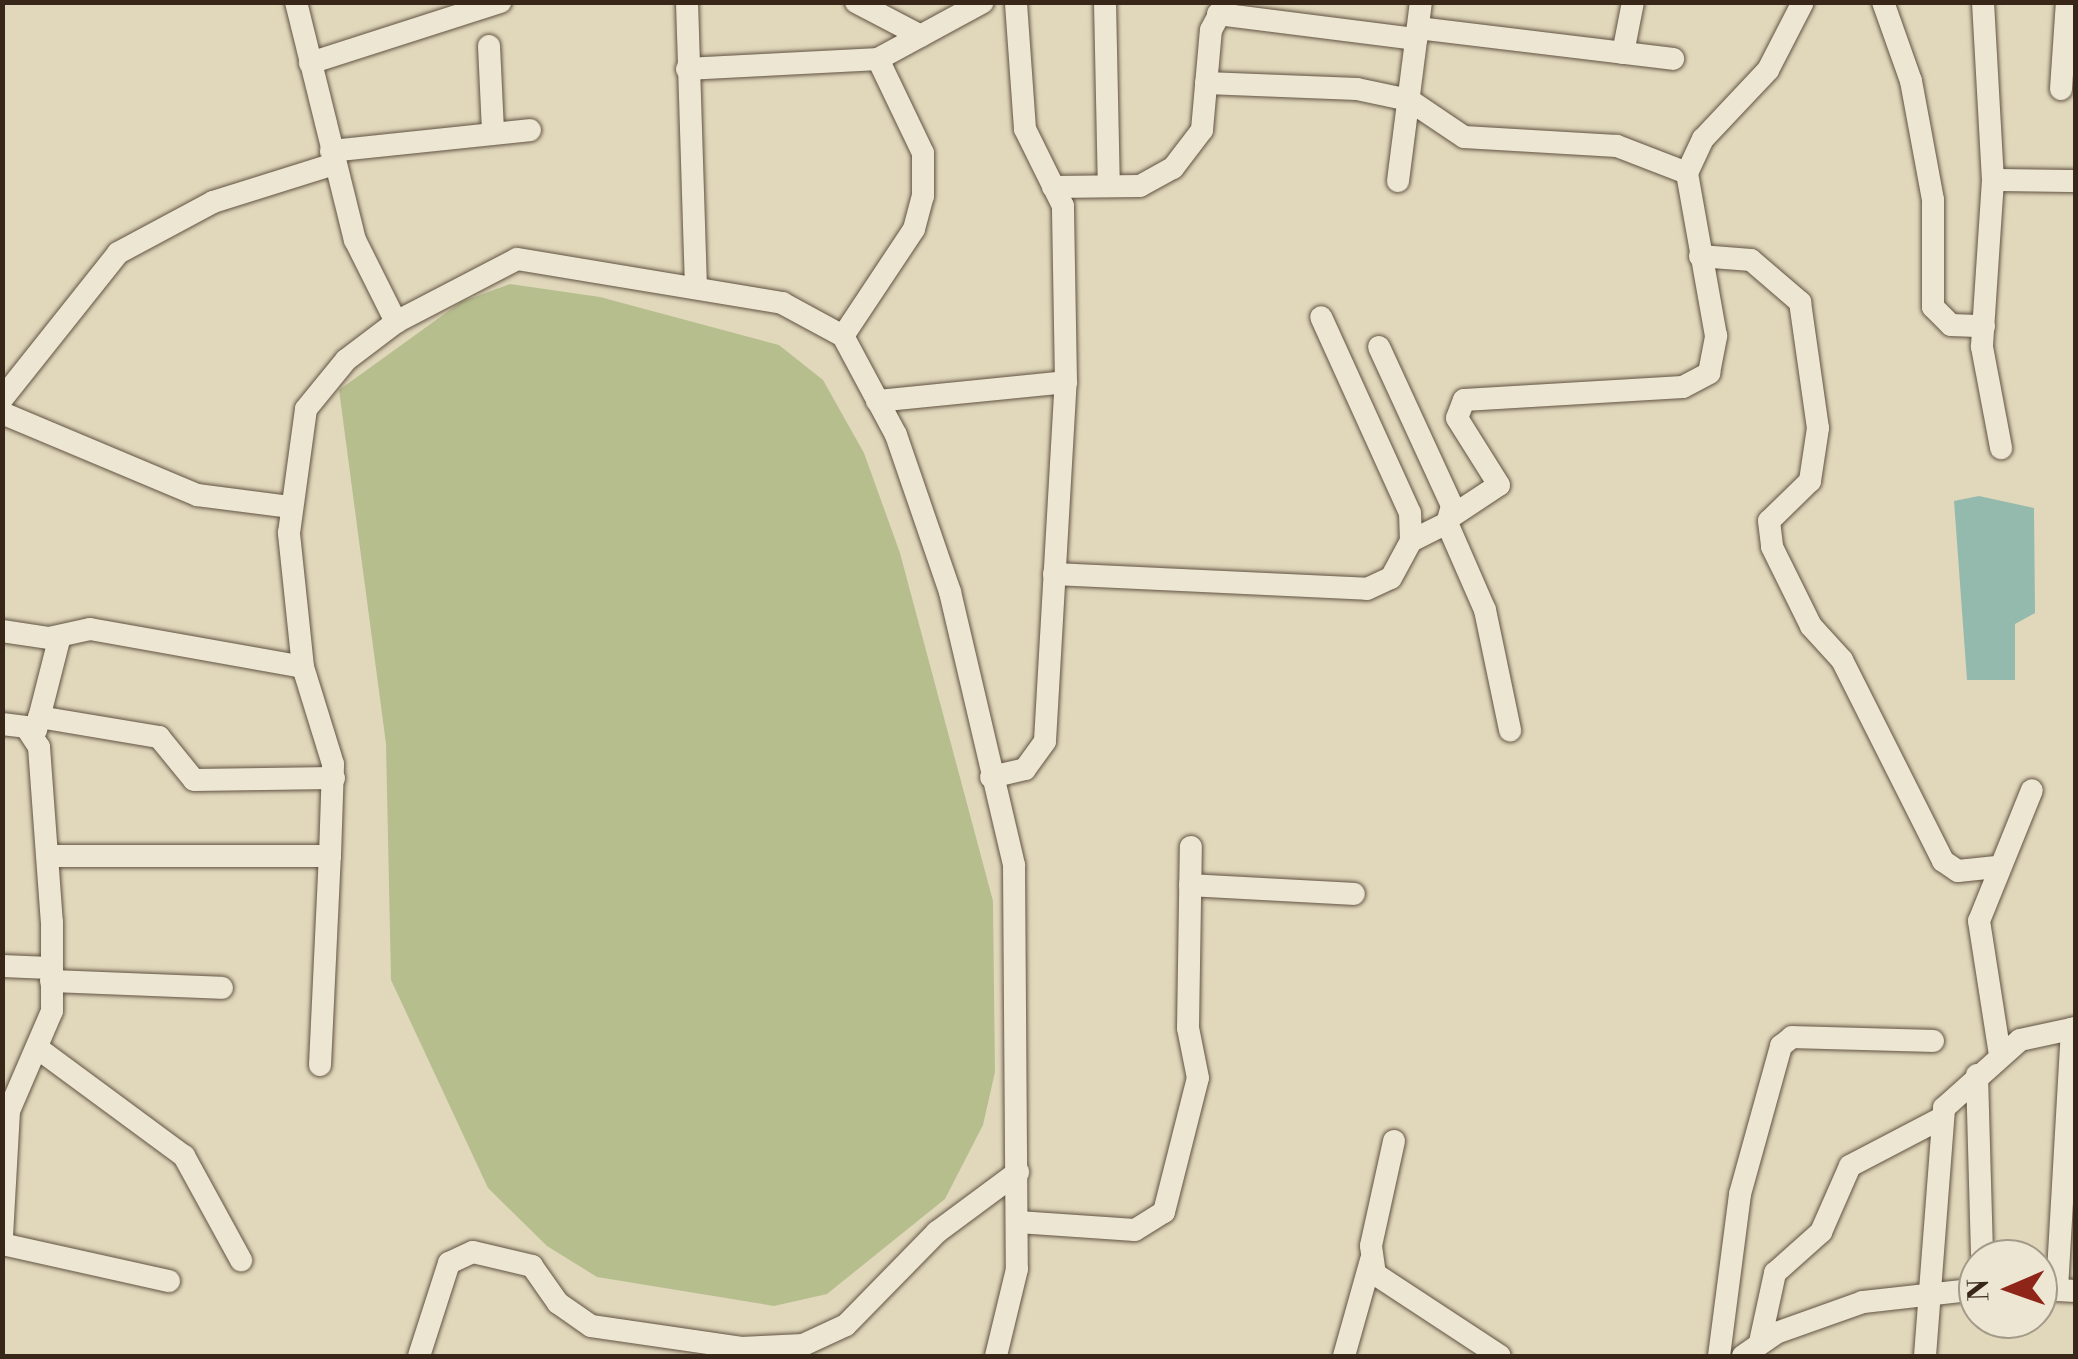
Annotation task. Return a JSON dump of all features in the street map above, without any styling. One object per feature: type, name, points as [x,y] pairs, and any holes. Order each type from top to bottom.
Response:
[{"type":"street","points":[[296,2],[332,157],[370,282],[396,322]]},
{"type":"street","points":[[310,63],[500,2]]},
{"type":"street","points":[[686,2],[696,286]]},
{"type":"street","points":[[856,2],[922,36]]},
{"type":"street","points":[[687,68],[878,58],[984,2]]},
{"type":"street","points":[[990,777],[1040,759],[1066,382],[1062,206],[1025,130],[1016,2]]},
{"type":"street","points":[[1106,2],[1109,186]]},
{"type":"street","points":[[1398,181],[1421,2]]},
{"type":"street","points":[[1624,54],[1633,2]]},
{"type":"street","points":[[1054,574],[1367,588],[1390,578],[1411,541],[1499,485],[1457,418],[1464,400],[1683,387],[1709,373],[1716,336],[1687,174],[1702,139],[1768,70],[1803,2]]},
{"type":"street","points":[[1882,2],[1911,81],[1933,200],[1934,306],[1951,325],[1984,326]]},
{"type":"street","points":[[1983,2],[1993,180],[1984,326],[2001,448]]},
{"type":"street","points":[[2061,89],[2067,2]]},
{"type":"street","points":[[1053,186],[1159,182],[1173,168],[1202,130],[1214,12],[1673,59]]},
{"type":"street","points":[[489,46],[492,132]]},
{"type":"street","points":[[842,336],[914,229],[923,196],[923,153],[878,58]]},
{"type":"street","points":[[1206,83],[1408,100],[1464,137],[1617,146],[1687,174]]},
{"type":"street","points":[[2,399],[118,253],[213,202],[332,157],[492,132],[530,130]]},
{"type":"street","points":[[1993,180],[2076,181]]},
{"type":"street","points":[[1700,256],[1751,260],[1800,302],[1818,428],[1810,481],[1769,522],[1772,547],[1811,626],[1842,660],[1943,861],[1958,870],[1994,867]]},
{"type":"street","points":[[320,1065],[334,778],[304,667],[291,506],[312,395],[396,322],[516,259],[782,303],[842,336],[877,401],[938,548],[990,777],[1019,922],[1018,1222],[996,1356]]},
{"type":"street","points":[[1322,316],[1410,512],[1411,541]]},
{"type":"street","points":[[1379,347],[1485,610],[1510,730]]},
{"type":"street","points":[[877,401],[1066,382]]},
{"type":"street","points":[[2,412],[197,495],[291,506]]},
{"type":"street","points":[[2,631],[60,636],[90,629],[304,667]]},
{"type":"street","points":[[60,636],[37,725],[51,856],[50,975],[40,1050],[8,1111],[2,1240],[169,1281]]},
{"type":"street","points":[[2,724],[159,737],[194,780],[334,778]]},
{"type":"street","points":[[2000,1055],[1979,921],[1994,867],[2032,790]]},
{"type":"street","points":[[1018,1222],[1134,1230],[1164,1212],[1197,1088],[1191,847]]},
{"type":"street","points":[[51,856],[330,856]]},
{"type":"street","points":[[1190,885],[1354,894]]},
{"type":"street","points":[[2,966],[50,975],[222,988]]},
{"type":"street","points":[[1751,1349],[1775,1273],[1821,1232],[1850,1166],[1938,1120],[1977,1075],[2032,1035],[2074,1028],[2058,1275]]},
{"type":"street","points":[[1719,1356],[1740,1194],[1781,1046],[1792,1037],[1933,1042]]},
{"type":"street","points":[[40,1050],[184,1156],[242,1260]]},
{"type":"street","points":[[1977,1075],[1981,1239]]},
{"type":"street","points":[[1925,1356],[1938,1120]]},
{"type":"street","points":[[1344,1356],[1371,1260],[1394,1141]]},
{"type":"street","points":[[419,1356],[448,1262],[473,1252],[532,1266],[558,1303],[592,1326],[741,1348],[790,1351],[846,1325],[937,1232],[1018,1172]]},
{"type":"street","points":[[1371,1260],[1384,1285],[1500,1356]]},
{"type":"street","points":[[1751,1349],[1928,1288],[1958,1288]]},
{"type":"green space","points":[[510,284],[600,297],[779,345],[823,380],[864,453],[900,553],[993,901],[995,1072],[983,1125],[945,1199],[827,1294],[774,1306],[597,1277],[547,1246],[488,1188],[391,980],[386,744],[339,390],[461,302]]},
{"type":"water","points":[[1979,496],[2034,508],[2035,613],[2015,624],[2015,680],[1967,680],[1954,501]]}]
